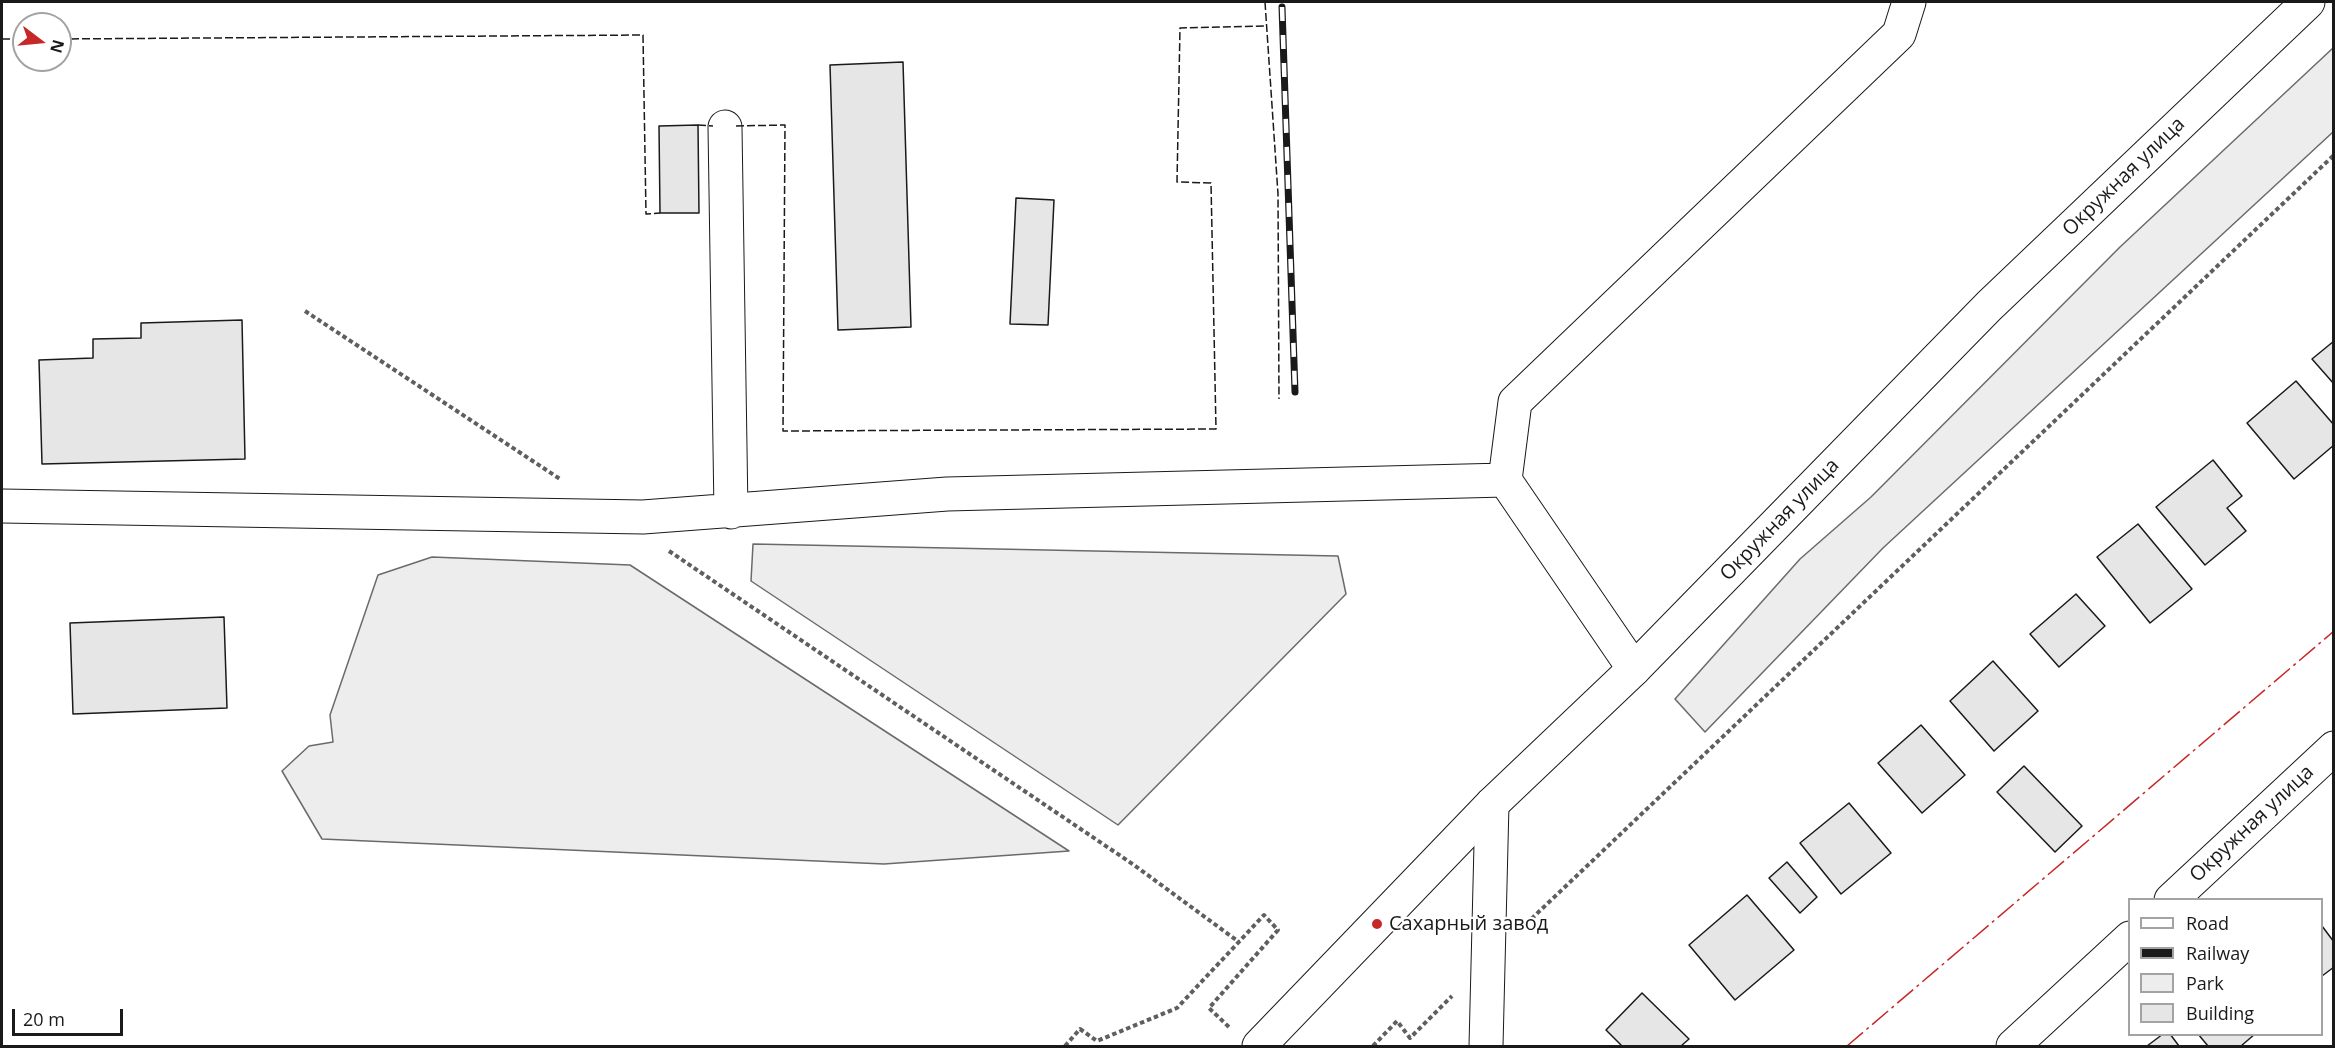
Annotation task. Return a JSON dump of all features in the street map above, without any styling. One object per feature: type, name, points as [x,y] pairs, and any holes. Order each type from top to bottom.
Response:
[{"type":"main road","points":[[1634,669],[1504,480],[1515,402],[1899,34],[1909,2]]},
{"type":"main road","name":"Окружная улица","points":[[1259,1047],[1492,804],[1634,669],[1989,306],[2308,2]]},
{"type":"main road","points":[[725,127],[730,512]]},
{"type":"main road","points":[[2,507],[643,517],[947,494],[1504,480]]},
{"type":"main road","name":"Окружная улица","points":[[2173,898],[2334,748]]},
{"type":"main road","points":[[1486,1047],[1492,804]]},
{"type":"main road","points":[[2013,1047],[2128,940]]},
{"type":"path","points":[[1373,1047],[1396,1021],[1410,1038],[1488,960],[2334,155]]},
{"type":"path","points":[[305,311],[569,484]]},
{"type":"path","points":[[667,550],[1134,865],[1239,942]]},
{"type":"path","points":[[1065,1047],[1080,1029],[1097,1041],[1177,1008],[1264,915],[1278,930],[1209,1008]]},
{"type":"green space","points":[[2333,48],[2333,132],[1883,548],[1705,732],[1675,699],[1800,559],[1871,497],[2120,247]]},
{"type":"green space","points":[[753,544],[1338,556],[1346,594],[1118,825],[751,581]]},
{"type":"green space","points":[[432,557],[630,565],[1069,851],[884,864],[322,839],[282,771],[309,746],[333,742],[330,715],[378,575]]},
{"type":"building","points":[[903,62],[911,327],[838,330],[830,65]]},
{"type":"building","points":[[698,125],[699,213],[660,213],[659,126]]},
{"type":"building","points":[[1016,198],[1054,200],[1048,325],[1010,324]]},
{"type":"building","points":[[242,320],[245,459],[42,464],[39,360],[93,358],[93,339],[141,338],[141,323]]},
{"type":"building","points":[[2334,341],[2334,384],[2312,359]]},
{"type":"building","points":[[2296,381],[2334,425],[2334,445],[2294,479],[2247,423]]},
{"type":"building","points":[[2213,460],[2242,496],[2227,508],[2246,531],[2205,565],[2156,507]]},
{"type":"building","points":[[2138,524],[2192,589],[2150,623],[2097,557]]},
{"type":"building","points":[[2076,594],[2105,626],[2059,667],[2030,634]]},
{"type":"building","points":[[224,617],[227,708],[73,714],[70,623]]},
{"type":"building","points":[[1993,661],[2038,711],[1994,751],[1950,701]]},
{"type":"building","points":[[1921,725],[1965,775],[1922,813],[1878,763]]},
{"type":"building","points":[[2024,766],[2082,826],[2055,852],[1997,792]]},
{"type":"building","points":[[1849,803],[1891,853],[1841,894],[1800,843]]},
{"type":"building","points":[[1787,862],[1817,897],[1800,913],[1769,878]]},
{"type":"building","points":[[1747,895],[1794,950],[1735,1000],[1689,945]]},
{"type":"building","points":[[2323,927],[2334,942],[2334,967],[2323,975]]},
{"type":"building","points":[[1642,993],[1689,1039],[1681,1046],[1622,1046],[1606,1030]]},
{"type":"building","points":[[2160,1036],[2172,1036],[2179,1046],[2147,1046]]},
{"type":"building","points":[[2200,1036],[2253,1036],[2241,1046],[2208,1046]]},
{"type":"railway","points":[[1282,7],[1295,392]]},
{"type":"fence","points":[[1265,2],[1278,194],[1279,399]]},
{"type":"fence","points":[[736,126],[785,125],[783,431],[1216,429],[1211,183],[1177,182],[1180,28],[1267,26]]},
{"type":"fence","points":[[72,39],[643,35],[646,214],[660,213]]},
{"type":"fence","points":[[2,39],[12,39]]},
{"type":"fence","points":[[698,125],[713,126]]},
{"type":"power","points":[[1847,1046],[2334,631]]},
{"type":"place","name":"Сахарный завод","points":[[1377,924]]}]
